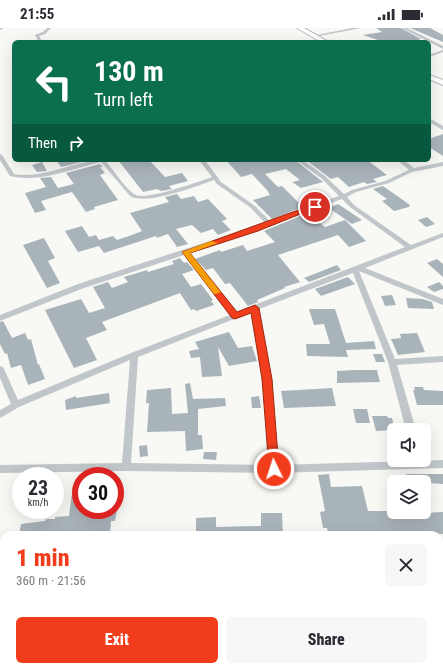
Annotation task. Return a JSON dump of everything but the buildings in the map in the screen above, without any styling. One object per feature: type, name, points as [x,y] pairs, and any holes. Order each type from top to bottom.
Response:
[{"type":"street","points":[[40,40],[37,35],[44,33],[49,28]]},
{"type":"street","points":[[300,28],[322,40]]},
{"type":"street","points":[[314,36],[359,28]]},
{"type":"street","points":[[404,28],[427,40]]},
{"type":"street","points":[[431,42],[443,48]]},
{"type":"street","points":[[431,55],[443,51]]},
{"type":"street","points":[[431,78],[443,82]]},
{"type":"street","points":[[431,121],[443,128]]},
{"type":"street","points":[[0,156],[12,175],[17,177],[36,176],[94,162]]},
{"type":"street","points":[[104,162],[130,194],[139,198],[152,197],[216,178]]},
{"type":"street","points":[[204,162],[219,183],[253,207],[269,224]]},
{"type":"street","points":[[302,162],[323,177],[342,197],[410,248]]},
{"type":"street","points":[[403,162],[414,171]]},
{"type":"street","points":[[0,318],[81,286],[269,224],[342,197],[354,191],[387,182],[414,171],[443,164]]},
{"type":"street","points":[[0,414],[16,405],[134,356],[443,235]]},
{"type":"street","points":[[186,252],[235,316]]},
{"type":"street","points":[[357,268],[443,302]]},
{"type":"street","points":[[357,268],[392,362],[409,423]]},
{"type":"street","points":[[255,308],[267,379],[274,469]]},
{"type":"street","points":[[126,467],[134,356]]},
{"type":"street","points":[[392,362],[443,359]]},
{"type":"street","points":[[0,370],[16,405]]},
{"type":"street","points":[[431,463],[443,464]]},
{"type":"street","points":[[0,469],[126,467],[274,469],[387,464]]},
{"type":"slow traffic","points":[[214,243],[186,252],[216,292]]},
{"type":"route","points":[[274,469],[267,379],[255,308],[235,316],[186,252],[315,207]]}]
